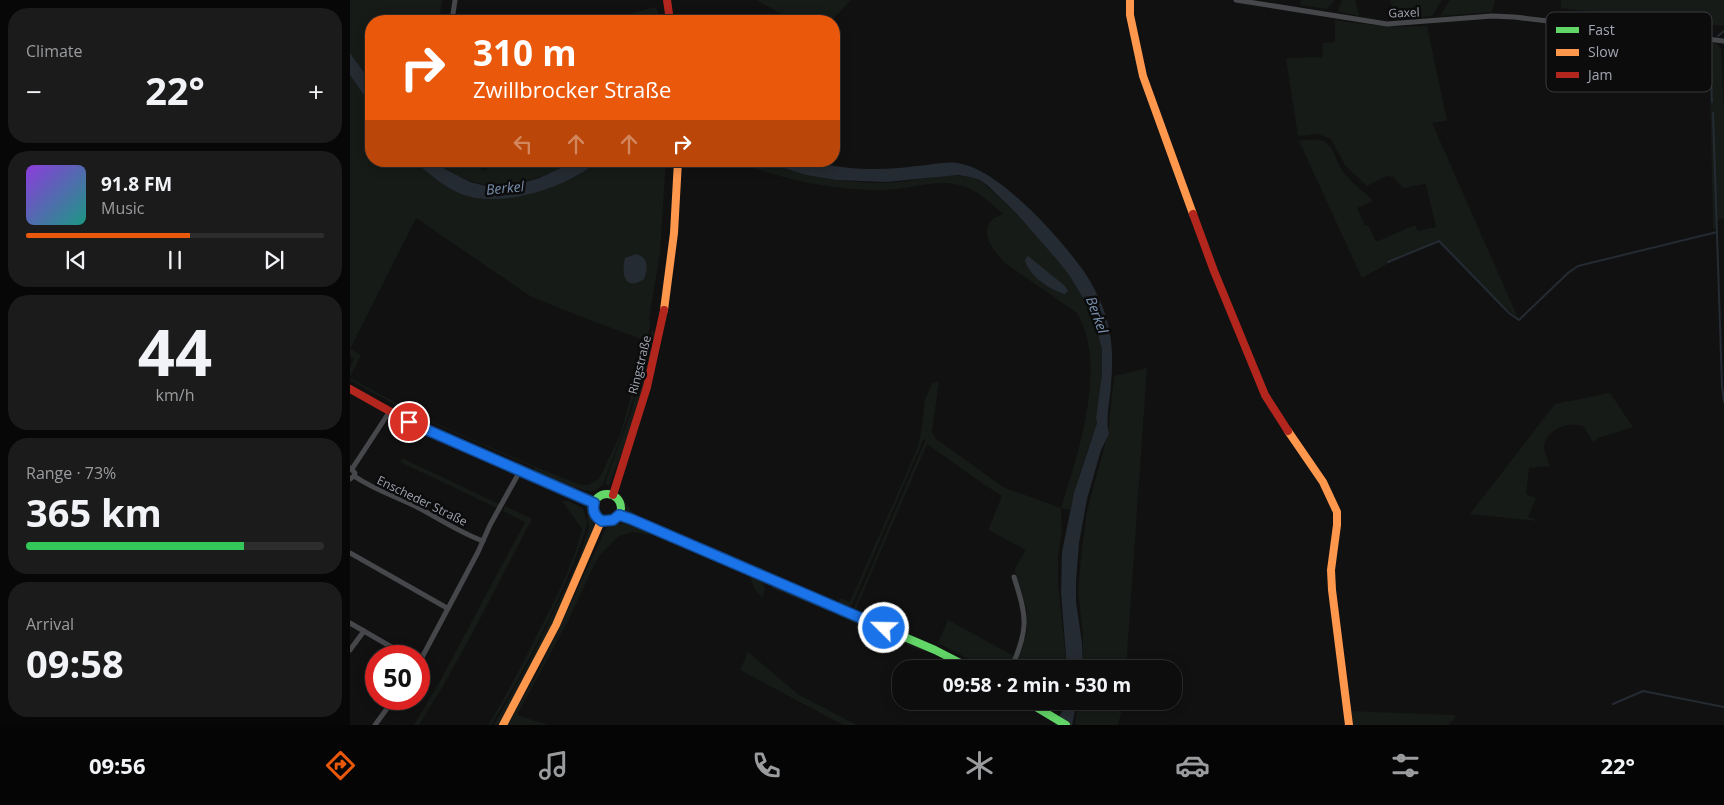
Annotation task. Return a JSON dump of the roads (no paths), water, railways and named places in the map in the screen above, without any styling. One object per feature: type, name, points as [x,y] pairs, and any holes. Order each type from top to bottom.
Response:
[{"type":"main road","points":[[667,0],[669,15]]},
{"type":"main road","points":[[1130,0],[1130,15],[1143,76],[1211,262],[1252,364],[1265,395],[1323,482],[1337,512],[1331,570],[1332,590],[1349,725]]},
{"type":"main road","name":"Ringstraße","points":[[613,496],[638,416],[662,320],[674,233],[678,167]]},
{"type":"main road","points":[[350,389],[409,422],[594,503]]},
{"type":"main road","points":[[600,496],[613,496],[620,504],[619,515],[613,520],[602,521],[595,515],[594,503],[600,496]]},
{"type":"main road","points":[[619,515],[954,660]]},
{"type":"main road","points":[[503,725],[549,643],[581,574],[602,521]]},
{"type":"main road","points":[[1040,710],[1066,725]]},
{"type":"street","points":[[453,15],[455,0]]},
{"type":"street","name":"Gaxel","points":[[1236,0],[1387,24],[1492,16],[1546,21]]},
{"type":"street","points":[[352,477],[355,473],[351,468],[390,412]]},
{"type":"street","points":[[428,645],[520,471]]},
{"type":"street","name":"Enscheder Straße","points":[[352,477],[483,541]]},
{"type":"street","points":[[350,553],[447,608]]},
{"type":"street","points":[[1014,577],[1024,608],[1025,621],[1024,631],[1014,660]]},
{"type":"street","points":[[350,623],[388,645]]},
{"type":"street","points":[[350,650],[364,631]]},
{"type":"street","points":[[375,725],[386,710]]},
{"type":"water","points":[[350,53],[365,74],[365,96],[350,75]]},
{"type":"water","name":"Berkel","points":[[956,163],[978,170],[1013,194],[1048,228],[1077,262],[1098,296],[1106,317],[1111,342],[1109,434],[1101,450],[1087,499],[1079,543],[1076,602],[1083,660],[1066,660],[1061,592],[1062,552],[1074,493],[1097,423],[1096,418],[1102,374],[1102,349],[1092,313],[1069,275],[1058,261],[1017,214],[980,180],[958,175],[886,182],[836,180],[806,175],[781,167],[886,169]]},
{"type":"water","name":"Berkel","points":[[421,167],[442,167],[470,182],[486,186],[519,184],[539,178],[563,167],[590,167],[550,188],[535,193],[504,198],[474,198],[448,188]]},
{"type":"water","points":[[636,254],[645,261],[646,271],[644,279],[632,283],[624,275],[624,264],[625,258]]},
{"type":"water","points":[[1028,256],[1065,286],[1068,291],[1065,294],[1059,292],[1035,277],[1025,260]]},
{"type":"water","points":[[1062,710],[1075,710],[1072,725],[1055,725]]},
{"type":"waterway","points":[[1718,36],[1724,31]]},
{"type":"waterway","points":[[1712,92],[1712,102]]},
{"type":"waterway","points":[[1713,113],[1724,402]]},
{"type":"waterway","points":[[1388,262],[1439,241],[1509,313],[1519,320],[1568,273],[1578,266],[1717,232]]},
{"type":"waterway","points":[[1613,704],[1643,691],[1724,707]]}]
